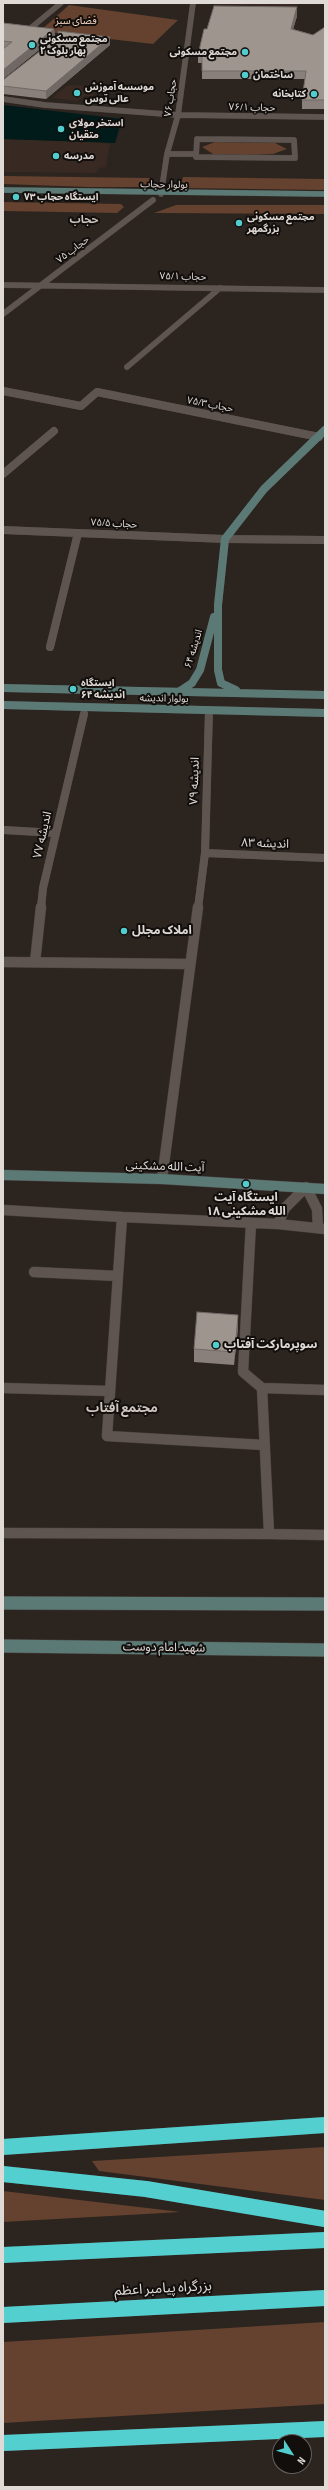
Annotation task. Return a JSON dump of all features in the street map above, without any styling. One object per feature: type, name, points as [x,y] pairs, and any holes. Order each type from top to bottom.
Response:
[{"type":"highway","points":[[3,2147],[325,2125]]},
{"type":"highway","points":[[3,2174],[146,2189],[325,2219]]},
{"type":"highway","points":[[3,2255],[325,2240]]},
{"type":"highway","name":"بزرگراه پیامبر اعظم","points":[[3,2315],[325,2298]]},
{"type":"highway","points":[[3,2444],[325,2429]]},
{"type":"main road","name":"بولوار حجاب","points":[[3,190],[39,190],[161,197],[325,194]]},
{"type":"main road","points":[[36,197],[39,190]]},
{"type":"main road","points":[[3,197],[83,198]]},
{"type":"main road","name":"بولوار حجاب","points":[[138,200],[153,200],[161,197]]},
{"type":"main road","points":[[287,201],[325,200]]},
{"type":"main road","points":[[246,693],[230,688],[220,682],[218,670],[218,605],[225,539],[264,489],[325,430]]},
{"type":"main road","name":"اندیشه ۶۴","points":[[180,691],[192,684],[200,670],[218,605]]},
{"type":"main road","name":"بولوار اندیشه","points":[[3,690],[180,691],[325,695]]},
{"type":"main road","name":"بولوار اندیشه","points":[[3,705],[325,713]]},
{"type":"main road","name":"آیت الله مشکینی","points":[[3,1175],[162,1179],[325,1189]]},
{"type":"main road","points":[[3,1603],[325,1604]]},
{"type":"main road","name":"شهید امام دوست","points":[[3,1646],[325,1650]]},
{"type":"street","points":[[32,27],[61,3]]},
{"type":"street","name":"حجاب ۷۶","points":[[161,197],[167,154],[178,115],[193,3]]},
{"type":"street","name":"حجاب ۷۶/۱","points":[[3,99],[45,105],[178,115],[325,117]]},
{"type":"street","points":[[167,154],[196,154],[196,157],[295,158],[294,140],[197,139],[196,154]]},
{"type":"street","name":"حجاب ۷۵","points":[[3,314],[153,200]]},
{"type":"street","name":"حجاب ۷۵/۱","points":[[3,284],[325,290]]},
{"type":"street","points":[[127,367],[220,288]]},
{"type":"street","name":"حجاب ۷۵/۳","points":[[3,390],[81,406],[98,392],[319,437]]},
{"type":"street","points":[[3,474],[54,431]]},
{"type":"street","name":"حجاب ۷۵/۵","points":[[3,530],[225,539],[325,540]]},
{"type":"street","points":[[50,647],[78,533]]},
{"type":"street","name":"اندیشه ۷۹","points":[[162,1179],[205,854],[209,710]]},
{"type":"street","name":"اندیشه ۷۷","points":[[35,962],[43,888],[84,714]]},
{"type":"street","points":[[3,830],[56,832]]},
{"type":"street","name":"اندیشه ۸۳","points":[[205,854],[325,858]]},
{"type":"street","points":[[3,962],[190,964]]},
{"type":"street","points":[[3,1210],[278,1224],[322,1229],[317,1209],[306,1187],[285,1208],[278,1224]]},
{"type":"street","points":[[122,1217],[107,1436],[264,1446]]},
{"type":"street","points":[[251,1223],[243,1372],[262,1388],[325,1390]]},
{"type":"street","points":[[34,1272],[118,1276]]},
{"type":"street","points":[[3,1388],[110,1391]]},
{"type":"street","points":[[262,1388],[269,1534]]},
{"type":"street","points":[[3,1533],[325,1534]]},
{"type":"shaded area","points":[[215,3],[298,3],[297,16],[214,15]]},
{"type":"shaded area","name":"موسسه آموزش عالی توس","points":[[68,85],[96,86],[93,96],[85,96],[77,101],[52,98]]},
{"type":"shaded area","name":"مدرسه","points":[[3,139],[99,142],[110,144],[106,167],[99,168],[96,173],[3,172]]},
{"type":"green space","name":"فضای سبز","points":[[69,5],[178,20],[153,44],[40,31]]},
{"type":"green space","points":[[215,142],[275,143],[287,149],[273,154],[247,155],[213,154],[202,147]]},
{"type":"green space","points":[[3,176],[150,178],[149,187],[89,187],[3,184]]},
{"type":"green space","points":[[183,177],[325,179],[325,190],[180,188]]},
{"type":"green space","points":[[3,202],[121,204],[124,207],[117,213],[3,211]]},
{"type":"green space","points":[[176,205],[325,205],[325,214],[154,213]]},
{"type":"green space","points":[[325,2147],[325,2200],[99,2171],[92,2161]]},
{"type":"green space","points":[[3,2191],[181,2212],[3,2222]]},
{"type":"green space","points":[[325,2322],[325,2404],[3,2423],[3,2342]]},
{"type":"water","name":"استخر مولای متقیان","points":[[3,105],[122,119],[115,143],[3,139]]},
{"type":"building","points":[[214,6],[297,7],[291,29],[313,35],[325,27],[325,100],[302,100],[306,71],[202,71],[202,55],[198,55],[204,29],[207,29]]},
{"type":"building","points":[[3,23],[54,29],[3,70],[3,49],[12,42],[3,41]]},
{"type":"building","points":[[58,31],[110,37],[46,91],[3,86],[3,80],[58,37],[60,34]]},
{"type":"building","name":"سوپرمارکت آفتاب","points":[[197,1312],[238,1315],[235,1352],[194,1349]]},
{"type":"place","name":"مجتمع مسکونی بهار بلوک ۲","points":[[32,45]]},
{"type":"place","name":"مجتمع مسکونی","points":[[245,52]]},
{"type":"place","name":"ساختمان","points":[[245,75]]},
{"type":"place","name":"موسسه آموزش عالی توس","points":[[77,93]]},
{"type":"place","name":"کتابخانه","points":[[314,94]]},
{"type":"place","name":"استخر مولای متقیان","points":[[61,129]]},
{"type":"place","name":"مدرسه","points":[[56,156]]},
{"type":"place","name":"ایستگاه حجاب ۷۳","points":[[16,197]]},
{"type":"place","name":"مجتمع مسکونی بزرگمهر","points":[[239,223]]},
{"type":"place","name":"ایستگاه اندیشه ۶۴","points":[[73,689]]},
{"type":"place","name":"املاک مجلل","points":[[124,931]]},
{"type":"place","name":"ایستگاه آیت الله مشکینی ۱۸","points":[[246,1184]]},
{"type":"place","name":"سوپرمارکت آفتاب","points":[[216,1345]]},
{"type":"district","name":"حجاب","points":[[84,220]]},
{"type":"district","name":"مجتمع آفتاب","points":[[122,1409]]}]
